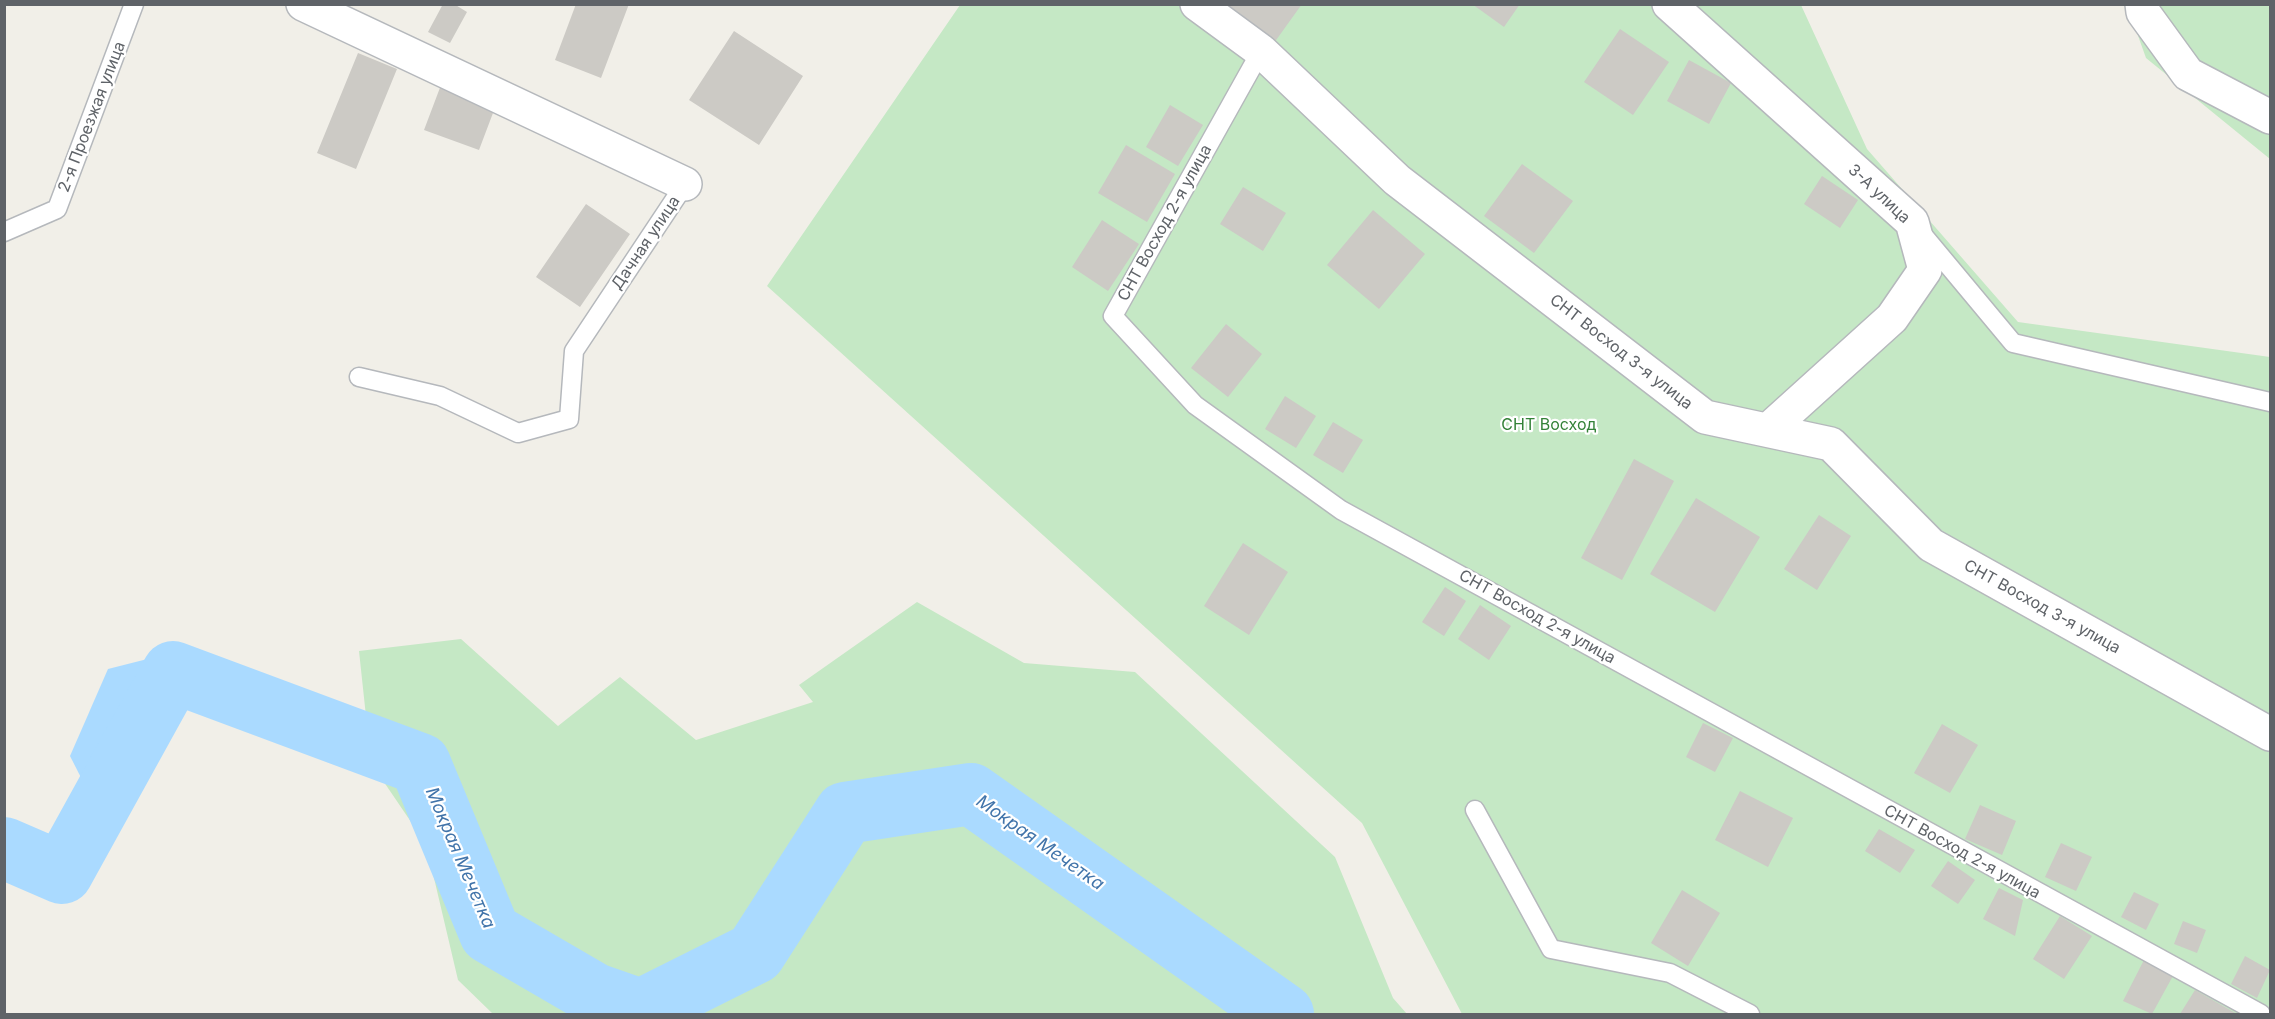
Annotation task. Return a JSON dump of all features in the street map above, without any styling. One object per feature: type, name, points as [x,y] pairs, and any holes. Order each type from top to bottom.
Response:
[{"type":"street","name":"Дачная улица","points":[[303,4],[685,184]]},
{"type":"street","name":"СНТ Восход 3-я улица","points":[[1197,4],[1261,51],[1397,180],[1705,417],[1831,444],[1931,545],[2271,734]]},
{"type":"street","name":"3-А улица","points":[[1669,4],[1912,222],[1925,270],[1892,318],[1768,430]]},
{"type":"street","points":[[2142,4],[2143,12],[2188,74],[2271,117]]},
{"type":"lane","name":"2-я Проезжая улица","points":[[4,232],[57,209],[134,4]]},
{"type":"lane","name":"СНТ Восход 2-я улица","points":[[1261,51],[1113,316],[1195,405],[1341,510],[2261,1014]]},
{"type":"lane","name":"Дачная улица","points":[[359,377],[440,396],[518,433],[569,419],[573,351],[685,184]]},
{"type":"lane","points":[[1912,222],[2013,343],[2271,402]]},
{"type":"lane","points":[[1475,810],[1551,949],[1670,973],[1750,1014]]},
{"type":"green space","name":"СНТ Восход","points":[[960,5],[1801,5],[1867,149],[2018,322],[2270,357],[2270,1014],[1462,1014],[1362,823],[767,286]]},
{"type":"green space","points":[[2127,5],[2270,5],[2270,159],[2146,58]]},
{"type":"green space","points":[[917,602],[1024,663],[1135,672],[1335,857],[1393,998],[1407,1014],[493,1014],[458,980],[426,844],[371,763],[359,651],[461,639],[558,726],[620,677],[696,740],[813,702],[799,685]]},
{"type":"water","points":[[175,652],[161,745],[108,815],[99,813],[70,756],[108,669]]},
{"type":"building","points":[[443,4],[454,4],[467,12],[450,43],[428,32]]},
{"type":"building","points":[[576,4],[629,4],[601,78],[555,60]]},
{"type":"building","points":[[1228,4],[1302,4],[1274,43],[1226,8]]},
{"type":"building","points":[[1472,4],[1520,4],[1504,27]]},
{"type":"building","points":[[1620,29],[1669,62],[1633,115],[1584,82]]},
{"type":"building","points":[[734,31],[803,76],[759,145],[689,100]]},
{"type":"building","points":[[358,53],[397,69],[356,169],[317,153]]},
{"type":"building","points":[[1689,60],[1731,83],[1709,124],[1667,101]]},
{"type":"building","points":[[441,85],[496,105],[479,150],[424,130]]},
{"type":"building","points":[[1170,105],[1203,125],[1178,166],[1146,147]]},
{"type":"building","points":[[1126,145],[1175,174],[1147,222],[1098,193]]},
{"type":"building","points":[[1522,164],[1573,201],[1534,253],[1484,216]]},
{"type":"building","points":[[1822,176],[1858,200],[1840,228],[1804,204]]},
{"type":"building","points":[[1243,187],[1286,213],[1263,251],[1220,224]]},
{"type":"building","points":[[586,204],[630,234],[580,307],[536,277]]},
{"type":"building","points":[[1373,210],[1425,254],[1379,309],[1327,265]]},
{"type":"building","points":[[1102,220],[1139,244],[1108,291],[1072,267]]},
{"type":"building","points":[[1226,324],[1262,354],[1228,397],[1191,368]]},
{"type":"building","points":[[1285,396],[1316,416],[1296,448],[1265,429]]},
{"type":"building","points":[[1333,422],[1363,440],[1343,473],[1313,455]]},
{"type":"building","points":[[1634,459],[1674,481],[1622,580],[1581,558]]},
{"type":"building","points":[[1696,498],[1760,537],[1715,612],[1650,574]]},
{"type":"building","points":[[1819,515],[1851,536],[1817,590],[1784,569]]},
{"type":"building","points":[[1243,543],[1288,572],[1249,635],[1204,606]]},
{"type":"building","points":[[1445,587],[1466,601],[1444,636],[1422,622]]},
{"type":"building","points":[[1480,605],[1511,626],[1489,660],[1458,639]]},
{"type":"building","points":[[1703,723],[1733,738],[1715,772],[1686,757]]},
{"type":"building","points":[[1942,724],[1978,745],[1950,793],[1914,773]]},
{"type":"building","points":[[1740,791],[1793,818],[1768,867],[1715,840]]},
{"type":"building","points":[[1980,805],[2016,821],[2002,855],[1965,839]]},
{"type":"building","points":[[1879,829],[1915,850],[1900,873],[1865,851]]},
{"type":"building","points":[[2061,843],[2092,857],[2076,891],[2045,877]]},
{"type":"building","points":[[1948,861],[1975,880],[1958,904],[1931,886]]},
{"type":"building","points":[[1999,888],[2023,900],[2015,936],[1983,919]]},
{"type":"building","points":[[1682,890],[1720,913],[1688,966],[1651,943]]},
{"type":"building","points":[[2134,892],[2159,904],[2146,930],[2121,917]]},
{"type":"building","points":[[2060,916],[2092,936],[2064,979],[2033,959]]},
{"type":"building","points":[[2183,921],[2206,930],[2197,953],[2174,944]]},
{"type":"building","points":[[2245,956],[2270,970],[2257,998],[2231,984]]},
{"type":"building","points":[[2145,958],[2174,974],[2152,1014],[2123,1001]]},
{"type":"building","points":[[2195,990],[2237,1014],[2180,1014]]},
{"type":"waterway","name":"Мокрая Мечетка","points":[[4,848],[62,873],[173,672],[420,764],[490,933],[595,994],[641,1010],[755,953],[845,813],[971,794],[1283,1014]]}]
